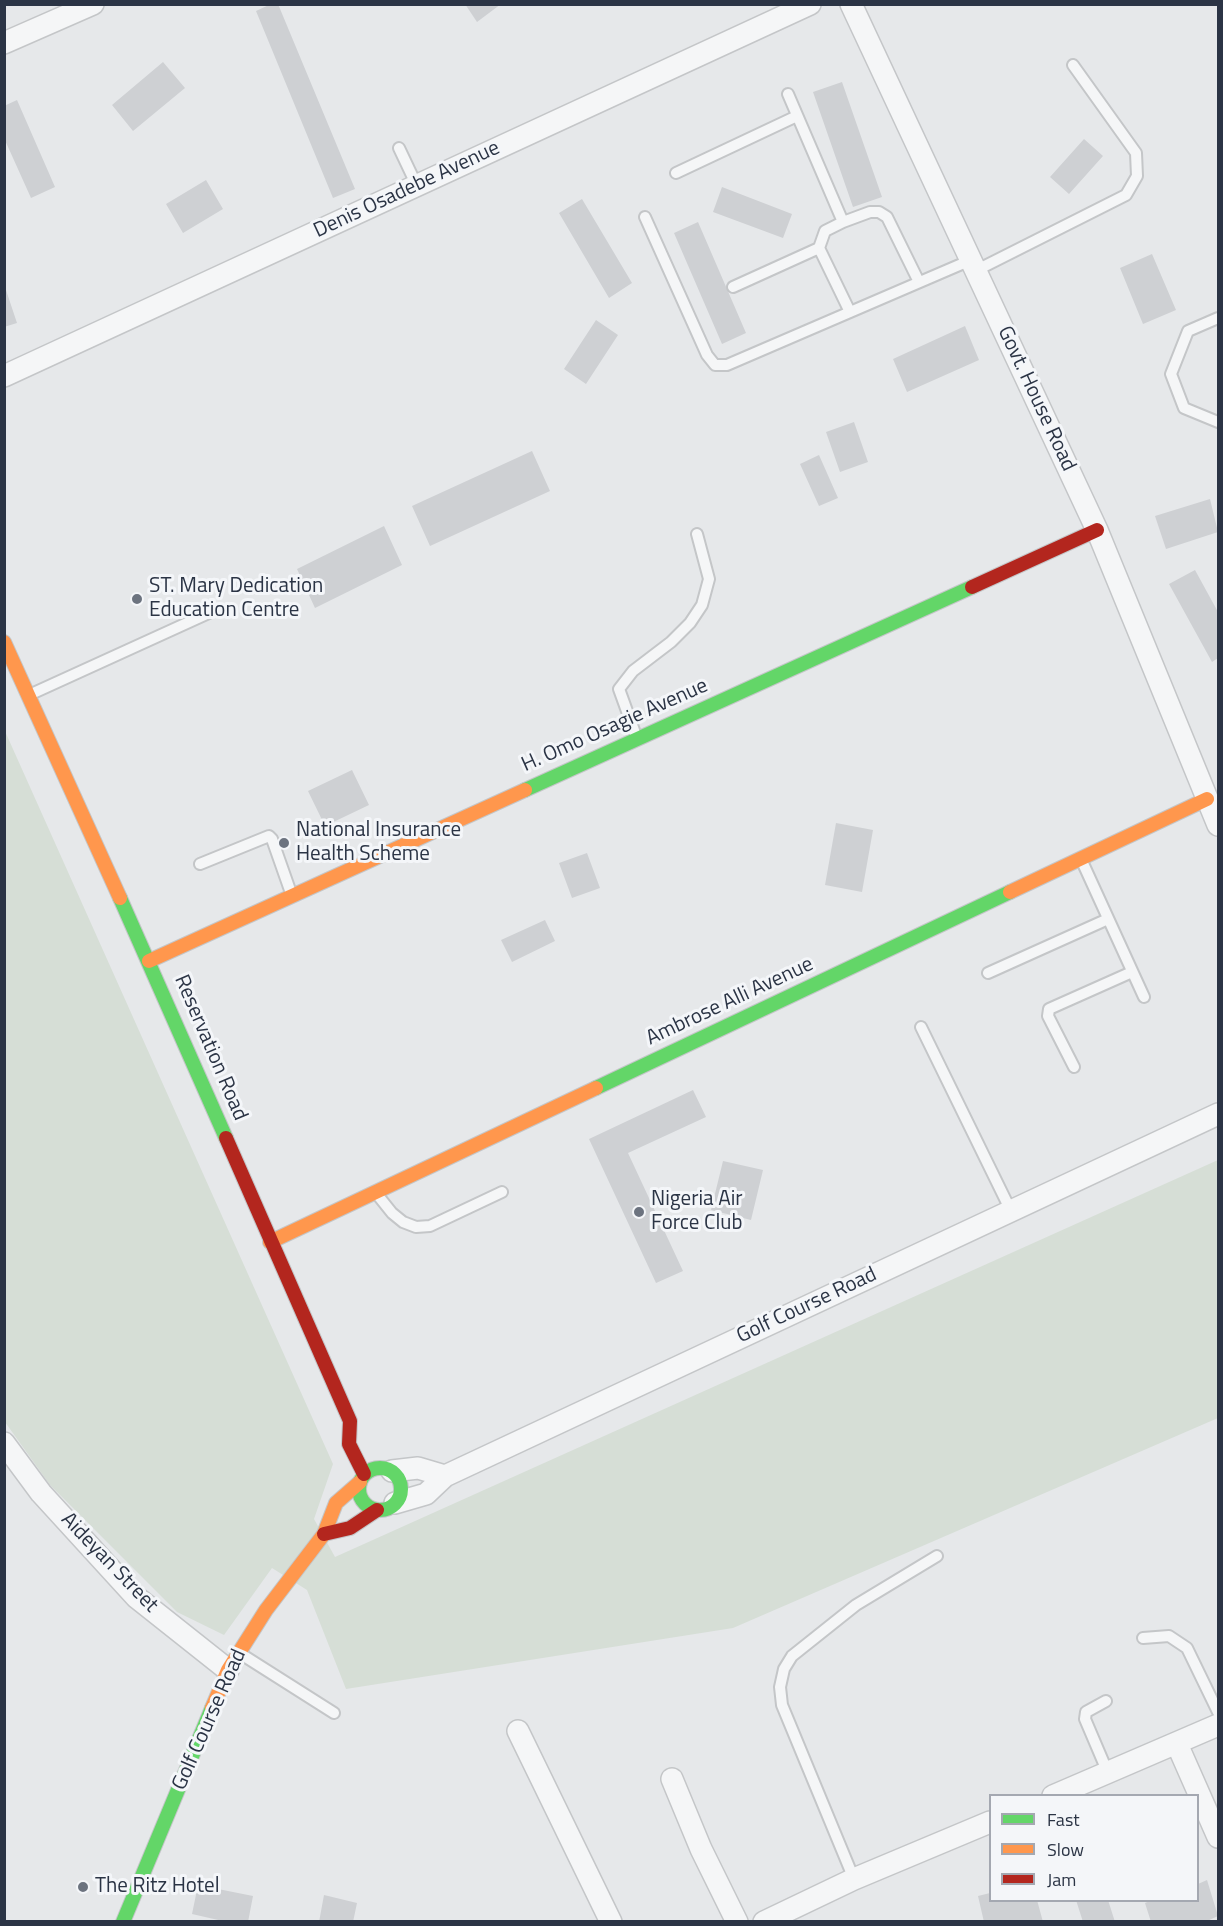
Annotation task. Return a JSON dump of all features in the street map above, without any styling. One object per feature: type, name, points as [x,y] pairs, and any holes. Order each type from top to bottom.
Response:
[{"type":"street","points":[[4,43],[93,4]]},
{"type":"street","name":"Denis Osadebe Avenue","points":[[4,376],[810,4]]},
{"type":"street","name":"Govt. House Road","points":[[851,4],[1097,530],[1218,825]]},
{"type":"street","name":"H. Omo Osagie Avenue","points":[[149,961],[1097,530]]},
{"type":"street","name":"Reservation Road","points":[[4,642],[149,961],[350,1421],[349,1443],[362,1478]]},
{"type":"street","name":"Ambrose Alli Avenue","points":[[270,1242],[1207,799]]},
{"type":"street","name":"Golf Course Road","points":[[386,1507],[426,1494],[445,1476],[1218,1114]]},
{"type":"street","points":[[350,1421],[366,1434]]},
{"type":"street","name":"Aideyan Street","points":[[4,1443],[41,1493],[136,1598],[233,1661]]},
{"type":"street","points":[[324,1534],[350,1528],[399,1497],[400,1483],[375,1451]]},
{"type":"street","points":[[324,1534],[336,1503],[374,1468],[388,1470],[418,1468],[445,1476]]},
{"type":"street","points":[[362,1478],[360,1497],[364,1503],[386,1507]]},
{"type":"street","name":"Golf Course Road","points":[[123,1922],[233,1661],[266,1610],[324,1534]]},
{"type":"street","points":[[1058,1794],[1218,1725]]},
{"type":"street","points":[[518,1731],[611,1922]]},
{"type":"street","points":[[1177,1744],[1218,1837]]},
{"type":"street","points":[[672,1779],[701,1849],[737,1922]]},
{"type":"street","points":[[764,1922],[854,1879],[989,1822]]},
{"type":"lane","points":[[645,217],[707,356],[715,365],[727,365],[919,282],[974,265],[1126,195],[1137,176],[1136,153],[1073,65]]},
{"type":"lane","points":[[788,94],[843,222]]},
{"type":"lane","points":[[676,173],[797,116]]},
{"type":"lane","points":[[399,148],[417,186]]},
{"type":"lane","points":[[850,312],[819,248],[825,231],[843,222],[870,212],[879,212],[888,217],[919,282]]},
{"type":"lane","points":[[733,287],[819,248]]},
{"type":"lane","points":[[1218,318],[1188,331],[1171,374],[1184,408],[1218,422]]},
{"type":"lane","points":[[637,739],[619,689],[633,671],[671,642],[690,623],[702,605],[709,579],[697,534]]},
{"type":"lane","points":[[28,695],[209,613]]},
{"type":"lane","points":[[200,864],[269,836],[292,896]]},
{"type":"lane","points":[[1080,859],[1144,997]]},
{"type":"lane","points":[[988,973],[1108,919]]},
{"type":"lane","points":[[1074,1067],[1048,1016],[1049,1009],[1132,972]]},
{"type":"lane","points":[[921,1027],[1011,1211]]},
{"type":"lane","points":[[376,1192],[392,1213],[416,1227],[430,1226],[501,1192]]},
{"type":"lane","points":[[854,1879],[782,1705],[780,1687],[784,1669],[792,1656],[856,1605],[937,1556]]},
{"type":"lane","points":[[1143,1638],[1169,1636],[1187,1648],[1218,1712]]},
{"type":"lane","points":[[233,1661],[334,1713]]},
{"type":"lane","points":[[1106,1701],[1086,1712],[1084,1719],[1108,1773]]},
{"type":"shaded area","points":[[4,729],[333,1464],[314,1519],[335,1557],[1218,1160],[1218,1418],[733,1628],[346,1689],[307,1590],[272,1568],[224,1635],[177,1612],[50,1485],[5,1422]]},
{"type":"building","points":[[271,4],[278,4],[355,189],[333,198],[256,11]]},
{"type":"building","points":[[465,4],[501,4],[477,22]]},
{"type":"building","points":[[163,62],[185,88],[133,131],[112,105]]},
{"type":"building","points":[[842,82],[882,197],[853,207],[813,92]]},
{"type":"building","points":[[17,100],[55,187],[31,198],[4,138],[4,106]]},
{"type":"building","points":[[1084,139],[1103,156],[1069,194],[1050,177]]},
{"type":"building","points":[[206,180],[223,209],[183,233],[166,204]]},
{"type":"building","points":[[722,187],[792,214],[783,238],[713,212]]},
{"type":"building","points":[[582,199],[632,283],[609,298],[559,213]]},
{"type":"building","points":[[698,222],[746,333],[722,344],[674,233]]},
{"type":"building","points":[[1152,254],[1176,310],[1143,324],[1120,268]]},
{"type":"building","points":[[4,284],[17,323],[4,327]]},
{"type":"building","points":[[596,320],[618,335],[586,384],[564,369]]},
{"type":"building","points":[[965,326],[979,360],[907,392],[893,359]]},
{"type":"building","points":[[854,422],[868,462],[840,472],[826,432]]},
{"type":"building","points":[[532,451],[550,491],[430,546],[412,506]]},
{"type":"building","points":[[819,455],[838,498],[819,506],[800,464]]},
{"type":"building","points":[[1210,499],[1218,532],[1166,549],[1155,516]]},
{"type":"building","points":[[384,526],[402,565],[315,608],[297,569]]},
{"type":"building","points":[[1195,570],[1218,612],[1218,658],[1212,662],[1169,584]]},
{"type":"building","points":[[352,770],[369,805],[325,826],[308,791]]},
{"type":"building","points":[[836,823],[873,830],[862,892],[825,885]]},
{"type":"building","points":[[587,853],[600,888],[572,898],[559,863]]},
{"type":"building","points":[[545,920],[555,941],[512,962],[501,940]]},
{"type":"building","name":"Nigeria Air Force Club","points":[[693,1090],[706,1117],[628,1153],[683,1271],[656,1283],[589,1139]]},
{"type":"building","points":[[723,1161],[763,1170],[751,1220],[711,1210]]},
{"type":"building","points":[[1207,1880],[1218,1916],[1205,1922],[1151,1922],[1145,1903],[1199,1902],[1199,1884]]},
{"type":"building","points":[[198,1885],[253,1896],[248,1922],[227,1922],[192,1914]]},
{"type":"building","points":[[989,1893],[989,1902],[1038,1902],[1043,1922],[984,1922],[978,1896]]},
{"type":"building","points":[[324,1895],[357,1903],[353,1922],[319,1922]]},
{"type":"building","points":[[1077,1902],[1109,1902],[1115,1922],[1083,1922]]},
{"type":"traffic: fast","points":[[525,790],[972,587]]},
{"type":"traffic: fast","points":[[596,1088],[1010,892]]},
{"type":"traffic: fast","points":[[120,898],[226,1138]]},
{"type":"traffic: fast","points":[[380,1468],[388,1469],[395,1474],[400,1481],[401,1489],[400,1497],[395,1504],[388,1509],[380,1510],[372,1509],[365,1504],[360,1497],[359,1489],[360,1481],[365,1474],[372,1469],[380,1468]]},
{"type":"traffic: fast","points":[[123,1922],[212,1708]]},
{"type":"traffic: slow","points":[[4,642],[120,898]]},
{"type":"traffic: slow","points":[[149,961],[525,790]]},
{"type":"traffic: slow","points":[[1010,892],[1207,799]]},
{"type":"traffic: slow","points":[[270,1242],[596,1088]]},
{"type":"traffic: slow","points":[[212,1708],[228,1670],[266,1610],[324,1534],[336,1503],[360,1482]]},
{"type":"traffic: jam","points":[[972,587],[1097,530]]},
{"type":"traffic: jam","points":[[226,1138],[350,1421],[349,1444],[364,1474]]},
{"type":"traffic: jam","points":[[324,1534],[350,1528],[377,1510]]},
{"type":"place","name":"ST. Mary Dedication Education Centre","points":[[137,599]]},
{"type":"place","name":"National Insurance Health Scheme","points":[[284,843]]},
{"type":"place","name":"Nigeria Air Force Club","points":[[639,1212]]},
{"type":"place","name":"The Ritz Hotel","points":[[83,1887]]}]
